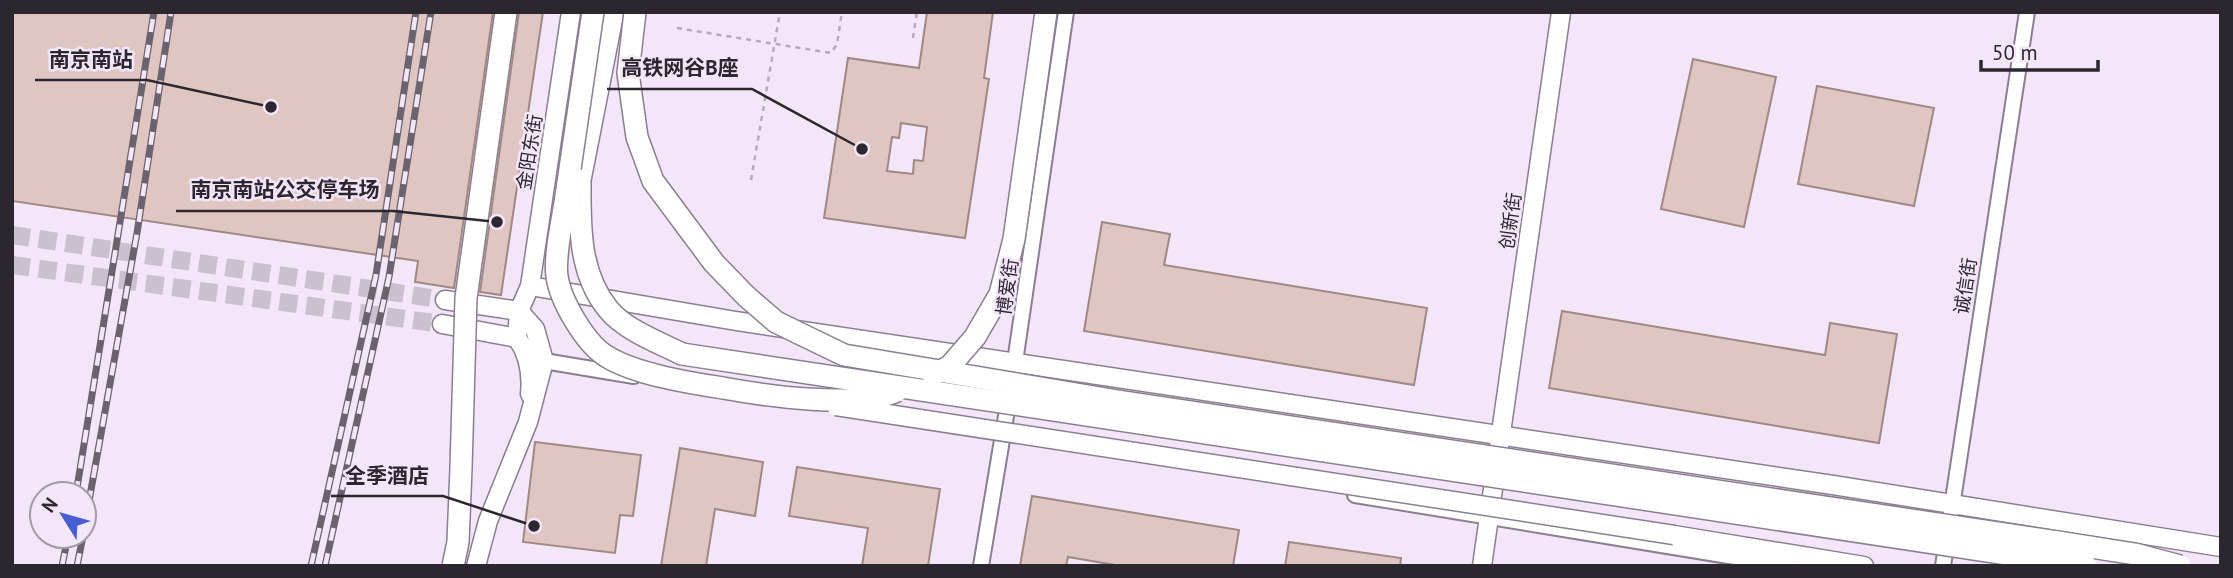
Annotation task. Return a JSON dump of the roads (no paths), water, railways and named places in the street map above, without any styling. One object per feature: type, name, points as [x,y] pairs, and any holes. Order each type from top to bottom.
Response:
[{"type":"main road","points":[[453,566],[458,542],[466,298],[506,12]]},
{"type":"main road","points":[[593,12],[556,275],[576,322],[606,356],[678,381],[753,393],[817,399],[893,393],[950,366],[975,337],[1000,294],[1014,239],[1046,12]]},
{"type":"main road","points":[[613,12],[580,180],[581,236],[586,267],[608,310],[639,332],[682,354],[2085,566]]},
{"type":"main road","points":[[635,12],[628,73],[637,137],[653,181],[714,263],[746,296],[776,322],[844,355],[1118,401],[2058,542],[2180,566]]},
{"type":"street","name":"金阳东街","points":[[517,338],[519,311],[530,286],[571,12]]},
{"type":"street","name":"博爱街","points":[[981,566],[1016,362],[1066,12]]},
{"type":"street","name":"创新街","points":[[1482,566],[1561,12]]},
{"type":"street","name":"诚信街","points":[[1943,566],[2027,12]]},
{"type":"street","points":[[530,286],[2221,547]]},
{"type":"street","points":[[445,300],[519,311],[535,329],[537,363],[528,422],[488,521],[476,566]]},
{"type":"street","points":[[442,324],[517,338],[537,363],[1003,436],[1789,566]]},
{"type":"street","points":[[753,393],[1864,566]]},
{"type":"tunnel","points":[[12,235],[445,300]]},
{"type":"tunnel","points":[[12,265],[442,324]]},
{"type":"railway","points":[[78,480],[154,12]]},
{"type":"railway","points":[[93,480],[137,233],[171,12]]},
{"type":"railway","points":[[311,566],[376,275],[416,12]]},
{"type":"railway","points":[[325,566],[389,277],[431,12]]},
{"type":"railway","points":[[62,566],[65,550]]},
{"type":"railway","points":[[77,566],[80,550]]},
{"type":"place","name":"南京南站","points":[[271,107]]},
{"type":"place","name":"高铁网谷B座","points":[[862,149]]},
{"type":"place","name":"南京南站公交停车场","points":[[497,222]]},
{"type":"place","name":"全季酒店","points":[[534,526]]}]
